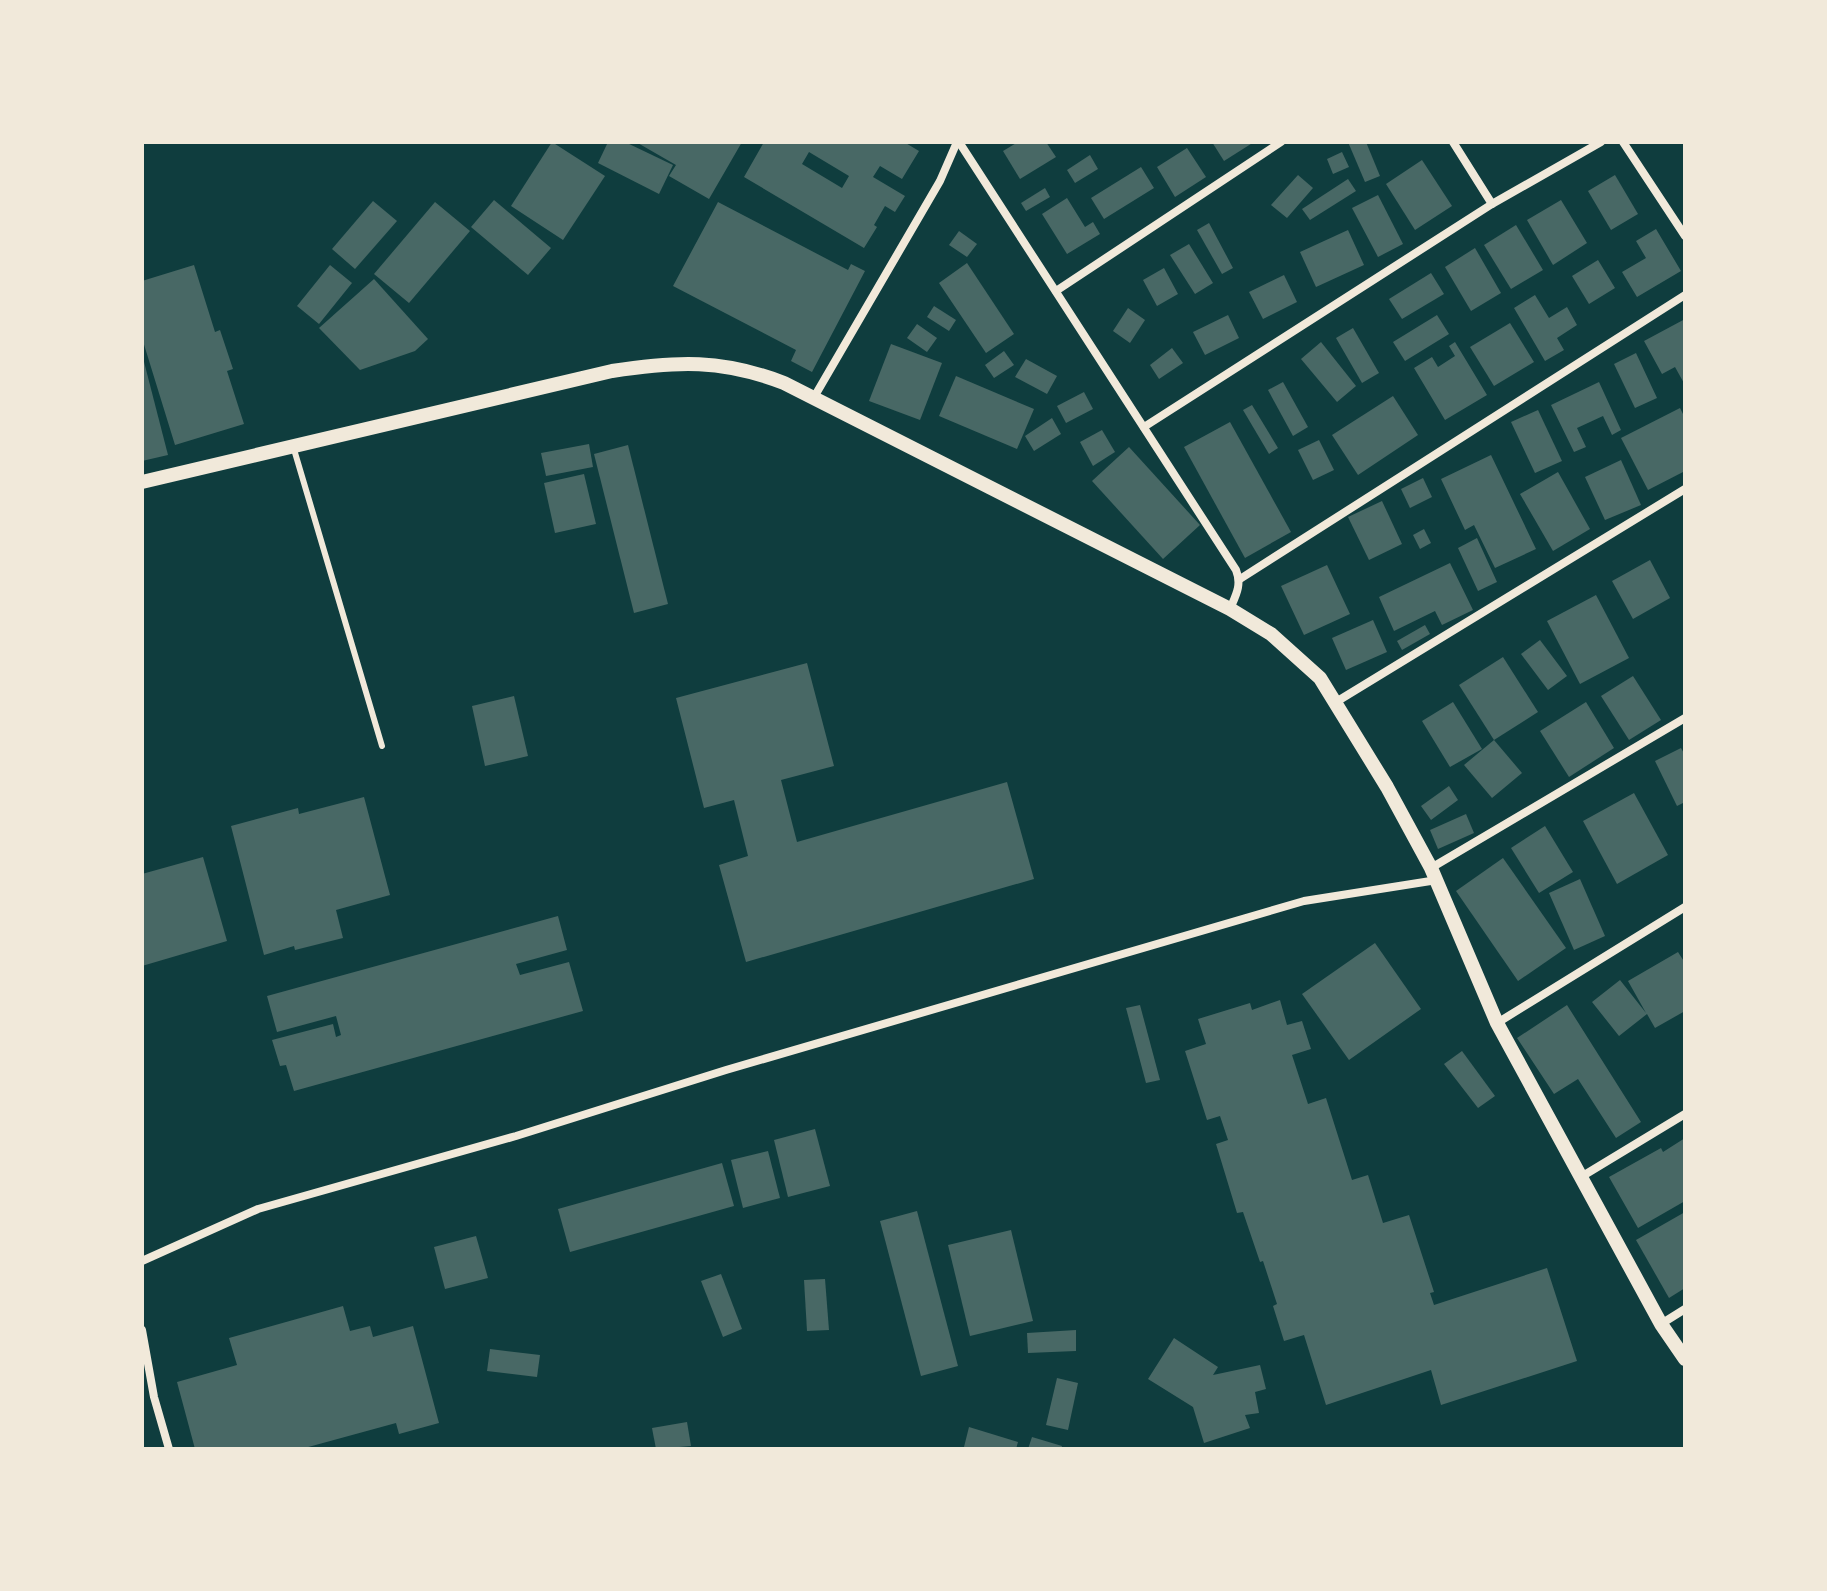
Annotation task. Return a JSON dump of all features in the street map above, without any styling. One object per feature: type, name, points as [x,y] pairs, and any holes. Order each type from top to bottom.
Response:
[{"type":"street","points":[[958,142],[1240,579],[1230,609]]},
{"type":"street","points":[[813,399],[940,181],[958,142]]},
{"type":"street","points":[[1056,291],[1281,142]]},
{"type":"street","points":[[1453,142],[1492,204]]},
{"type":"street","points":[[1144,427],[1492,204],[1601,142]]},
{"type":"street","points":[[1623,142],[1685,236]]},
{"type":"street","points":[[1240,579],[1685,295]]},
{"type":"street","points":[[142,482],[612,371],[666,363],[715,365],[756,372],[813,399],[1230,609],[1289,647],[1320,678],[1336,702],[1434,874],[1497,1023],[1661,1324],[1685,1359]]},
{"type":"street","points":[[1336,702],[1685,489]]},
{"type":"street","points":[[142,1261],[258,1209],[516,1136],[726,1070],[1304,901],[1434,874],[1685,718]]},
{"type":"street","points":[[1497,1023],[1685,907]]},
{"type":"street","points":[[1581,1177],[1685,1114]]},
{"type":"street","points":[[1661,1324],[1685,1309]]},
{"type":"street","points":[[142,1330],[154,1397],[169,1449]]},
{"type":"lane","points":[[293,446],[382,746]]},
{"type":"building","points":[[552,142],[605,176],[563,240],[511,206]]},
{"type":"building","points":[[608,142],[625,142],[673,165],[659,194],[598,163]]},
{"type":"building","points":[[636,142],[742,142],[709,199],[669,176],[676,165]]},
{"type":"building","points":[[764,142],[904,142],[919,151],[902,179],[880,166],[873,177],[905,196],[895,212],[885,206],[864,248],[744,177]],"holes":[[[809,152],[849,176],[842,188],[802,164]]]},
{"type":"building","points":[[1018,142],[1046,142],[1056,157],[1020,179],[1003,151]]},
{"type":"building","points":[[1212,142],[1254,142],[1224,161]]},
{"type":"building","points":[[1348,142],[1366,142],[1380,176],[1365,182]]},
{"type":"building","points":[[1187,148],[1206,177],[1175,197],[1157,167]]},
{"type":"building","points":[[1342,152],[1349,167],[1333,174],[1327,159]]},
{"type":"building","points":[[1090,155],[1098,169],[1075,183],[1067,170]]},
{"type":"building","points":[[1422,160],[1452,206],[1415,230],[1386,184]]},
{"type":"building","points":[[1141,167],[1154,188],[1104,219],[1091,198]]},
{"type":"building","points":[[1298,175],[1313,188],[1287,218],[1271,205]]},
{"type":"building","points":[[1615,175],[1638,214],[1611,230],[1588,191]]},
{"type":"building","points":[[1348,179],[1356,191],[1310,220],[1302,209]]},
{"type":"building","points":[[1045,188],[1050,197],[1026,211],[1021,203]]},
{"type":"building","points":[[1378,195],[1403,244],[1378,257],[1352,208]]},
{"type":"building","points":[[1067,198],[1085,227],[1093,222],[1100,234],[1067,254],[1042,214]]},
{"type":"building","points":[[494,200],[551,248],[528,275],[471,227]]},
{"type":"building","points":[[1561,200],[1587,243],[1553,265],[1527,220]]},
{"type":"building","points":[[373,201],[397,221],[355,269],[332,249]]},
{"type":"building","points":[[435,202],[470,231],[409,303],[374,274]]},
{"type":"building","points":[[718,202],[848,270],[851,264],[865,271],[812,372],[791,361],[796,350],[673,286]]},
{"type":"building","points":[[1209,223],[1233,268],[1222,274],[1197,230]]},
{"type":"building","points":[[1516,225],[1543,270],[1511,289],[1484,245]]},
{"type":"building","points":[[1656,229],[1681,271],[1637,297],[1622,272],[1646,258],[1636,241]]},
{"type":"building","points":[[1348,230],[1364,265],[1316,287],[1300,252]]},
{"type":"building","points":[[959,231],[977,244],[967,257],[949,245]]},
{"type":"building","points":[[1189,244],[1213,283],[1195,294],[1170,255]]},
{"type":"building","points":[[1475,248],[1501,293],[1471,311],[1445,267]]},
{"type":"building","points":[[1598,260],[1615,288],[1589,304],[1572,276]]},
{"type":"building","points":[[967,263],[1014,334],[986,353],[939,283]]},
{"type":"building","points":[[194,265],[215,332],[220,330],[233,369],[227,371],[244,424],[175,445],[142,338],[142,281]]},
{"type":"building","points":[[330,265],[352,283],[319,324],[297,306]]},
{"type":"building","points":[[1164,268],[1178,294],[1157,306],[1143,280]]},
{"type":"building","points":[[1431,273],[1444,294],[1402,319],[1389,299]]},
{"type":"building","points":[[1284,275],[1297,302],[1263,319],[1249,292]]},
{"type":"building","points":[[374,279],[428,339],[415,351],[360,370],[319,328]]},
{"type":"building","points":[[1535,295],[1549,318],[1567,307],[1577,325],[1557,338],[1564,350],[1545,361],[1514,308]]},
{"type":"building","points":[[934,306],[956,320],[949,331],[927,317]]},
{"type":"building","points":[[1128,308],[1145,320],[1130,343],[1113,331]]},
{"type":"building","points":[[1228,315],[1239,338],[1205,355],[1193,332]]},
{"type":"building","points":[[1437,315],[1449,334],[1405,361],[1393,342]]},
{"type":"building","points":[[1685,319],[1685,385],[1675,367],[1662,374],[1644,341]]},
{"type":"building","points":[[1510,323],[1534,362],[1494,386],[1470,347]]},
{"type":"building","points":[[917,324],[937,338],[927,352],[907,338]]},
{"type":"building","points":[[1353,328],[1379,373],[1362,383],[1336,338]]},
{"type":"building","points":[[1321,342],[1356,386],[1337,402],[1301,359]]},
{"type":"building","points":[[1455,342],[1487,395],[1445,420],[1414,368],[1432,357],[1438,367],[1455,356],[1449,346]]},
{"type":"building","points":[[891,344],[942,363],[920,420],[869,401]]},
{"type":"building","points":[[1172,348],[1183,363],[1159,379],[1150,365]]},
{"type":"building","points":[[1004,351],[1014,365],[994,378],[985,365]]},
{"type":"building","points":[[1636,353],[1657,398],[1635,408],[1614,364]]},
{"type":"building","points":[[142,354],[168,455],[142,461]]},
{"type":"building","points":[[1026,359],[1057,376],[1047,394],[1015,377]]},
{"type":"building","points":[[956,376],[1034,409],[1017,449],[939,416]]},
{"type":"building","points":[[1283,382],[1308,427],[1293,436],[1268,390]]},
{"type":"building","points":[[1599,382],[1621,430],[1612,435],[1603,416],[1577,428],[1586,447],[1574,452],[1551,405]]},
{"type":"building","points":[[1084,392],[1093,409],[1066,423],[1057,406]]},
{"type":"building","points":[[1393,396],[1418,435],[1358,475],[1332,435]]},
{"type":"building","points":[[1252,405],[1278,448],[1269,454],[1243,410]]},
{"type":"building","points":[[1680,408],[1685,418],[1685,471],[1648,490],[1621,438]]},
{"type":"building","points":[[1538,410],[1562,461],[1535,473],[1511,422]]},
{"type":"building","points":[[1052,418],[1061,434],[1034,451],[1025,436]]},
{"type":"building","points":[[1230,422],[1291,532],[1245,558],[1184,447]]},
{"type":"building","points":[[1102,430],[1115,452],[1093,466],[1080,442]]},
{"type":"building","points":[[1319,440],[1334,470],[1313,480],[1298,450]]},
{"type":"building","points":[[589,444],[593,467],[546,476],[541,453]]},
{"type":"building","points":[[628,445],[668,604],[634,613],[594,454]]},
{"type":"building","points":[[1129,447],[1200,525],[1163,559],[1092,481]]},
{"type":"building","points":[[1491,455],[1536,549],[1495,568],[1474,525],[1465,530],[1441,479]]},
{"type":"building","points":[[1621,460],[1641,505],[1605,520],[1585,477]]},
{"type":"building","points":[[1558,472],[1590,529],[1553,551],[1520,494]]},
{"type":"building","points":[[584,474],[596,524],[555,533],[544,483]]},
{"type":"building","points":[[1423,478],[1432,497],[1410,508],[1401,489]]},
{"type":"building","points":[[1382,501],[1402,544],[1369,560],[1348,517]]},
{"type":"building","points":[[1424,529],[1431,543],[1420,549],[1413,535]]},
{"type":"building","points":[[1477,538],[1497,582],[1478,591],[1458,548]]},
{"type":"building","points":[[1650,560],[1670,598],[1633,619],[1612,581]]},
{"type":"building","points":[[1450,563],[1473,610],[1442,625],[1435,611],[1394,631],[1379,597]]},
{"type":"building","points":[[1327,565],[1350,614],[1304,635],[1281,586]]},
{"type":"building","points":[[1596,595],[1629,658],[1580,684],[1547,621]]},
{"type":"building","points":[[1373,620],[1387,652],[1346,670],[1332,638]]},
{"type":"building","points":[[1425,625],[1430,634],[1402,650],[1397,641]]},
{"type":"building","points":[[1540,640],[1567,676],[1548,690],[1521,654]]},
{"type":"building","points":[[1503,657],[1538,712],[1494,740],[1459,685]]},
{"type":"building","points":[[807,663],[834,766],[781,780],[797,842],[1007,782],[1034,879],[746,962],[719,865],[748,856],[734,800],[704,808],[676,698]]},
{"type":"building","points":[[1633,676],[1661,720],[1629,740],[1601,696]]},
{"type":"building","points":[[514,696],[528,756],[485,766],[472,706]]},
{"type":"building","points":[[1453,702],[1482,749],[1450,767],[1422,721]]},
{"type":"building","points":[[1586,702],[1614,748],[1569,777],[1540,731]]},
{"type":"building","points":[[1494,740],[1522,773],[1492,798],[1464,765]]},
{"type":"building","points":[[1681,748],[1685,755],[1685,802],[1677,806],[1655,761]]},
{"type":"building","points":[[1449,786],[1458,800],[1431,820],[1421,806]]},
{"type":"building","points":[[1634,793],[1668,855],[1617,884],[1583,821]]},
{"type":"building","points":[[364,797],[390,895],[336,910],[343,938],[295,950],[294,946],[264,955],[231,826],[298,808],[299,814]]},
{"type":"building","points":[[1466,814],[1474,833],[1438,849],[1430,830]]},
{"type":"building","points":[[1545,826],[1573,872],[1539,893],[1511,848]]},
{"type":"building","points":[[203,857],[227,941],[142,966],[142,874]]},
{"type":"building","points":[[1503,858],[1566,948],[1518,981],[1456,891]]},
{"type":"building","points":[[1580,879],[1605,936],[1574,950],[1549,893]]},
{"type":"building","points":[[558,916],[567,950],[516,964],[520,975],[569,962],[583,1011],[294,1091],[286,1065],[280,1066],[272,1040],[333,1024],[336,1037],[341,1035],[336,1016],[277,1032],[267,996]]},
{"type":"building","points":[[1375,943],[1421,1009],[1349,1060],[1302,994]]},
{"type":"building","points":[[1678,952],[1685,963],[1685,1011],[1655,1028],[1647,1014],[1619,1036],[1592,1002],[1620,980],[1646,1013],[1628,981]]},
{"type":"building","points":[[1280,1000],[1287,1025],[1302,1021],[1311,1049],[1292,1055],[1308,1104],[1326,1098],[1352,1180],[1368,1175],[1383,1223],[1409,1215],[1434,1292],[1430,1293],[1434,1305],[1547,1268],[1577,1361],[1441,1405],[1431,1370],[1326,1405],[1304,1335],[1284,1341],[1273,1306],[1277,1304],[1263,1261],[1260,1262],[1243,1212],[1237,1213],[1216,1144],[1228,1140],[1220,1116],[1207,1120],[1185,1051],[1206,1044],[1198,1019],[1250,1003],[1252,1010]]},
{"type":"building","points":[[1140,1005],[1160,1080],[1146,1083],[1126,1008]]},
{"type":"building","points":[[1567,1005],[1641,1122],[1616,1138],[1578,1079],[1554,1094],[1517,1038]]},
{"type":"building","points":[[1462,1051],[1495,1096],[1478,1108],[1444,1064]]},
{"type":"building","points":[[815,1129],[830,1186],[788,1197],[774,1140]]},
{"type":"building","points":[[1685,1138],[1685,1201],[1638,1228],[1609,1177],[1661,1148],[1663,1152]]},
{"type":"building","points":[[768,1151],[780,1198],[743,1208],[731,1160]]},
{"type":"building","points":[[722,1163],[734,1206],[570,1252],[558,1209]]},
{"type":"building","points":[[917,1211],[958,1366],[921,1376],[880,1221]]},
{"type":"building","points":[[1685,1212],[1685,1288],[1669,1298],[1636,1240]]},
{"type":"building","points":[[1011,1230],[1033,1321],[970,1336],[948,1245]]},
{"type":"building","points":[[476,1236],[488,1278],[445,1289],[434,1247]]},
{"type":"building","points":[[721,1274],[742,1329],[723,1337],[701,1281]]},
{"type":"building","points":[[825,1279],[829,1330],[807,1331],[804,1280]]},
{"type":"building","points":[[343,1306],[350,1331],[370,1326],[373,1337],[413,1326],[439,1423],[399,1434],[396,1423],[301,1449],[195,1449],[177,1382],[237,1365],[229,1338]]},
{"type":"building","points":[[1076,1330],[1076,1351],[1028,1353],[1027,1333]]},
{"type":"building","points":[[1174,1338],[1218,1367],[1213,1375],[1260,1365],[1266,1389],[1255,1392],[1259,1413],[1245,1415],[1250,1428],[1204,1443],[1193,1407],[1148,1379]]},
{"type":"building","points":[[490,1349],[540,1355],[537,1377],[487,1371]]},
{"type":"building","points":[[1057,1378],[1078,1383],[1068,1430],[1046,1425]]},
{"type":"building","points":[[687,1422],[691,1446],[656,1449],[652,1428]]},
{"type":"building","points":[[969,1427],[1018,1442],[1016,1449],[964,1447]]},
{"type":"building","points":[[1032,1437],[1062,1446],[1061,1449],[1028,1449]]}]
